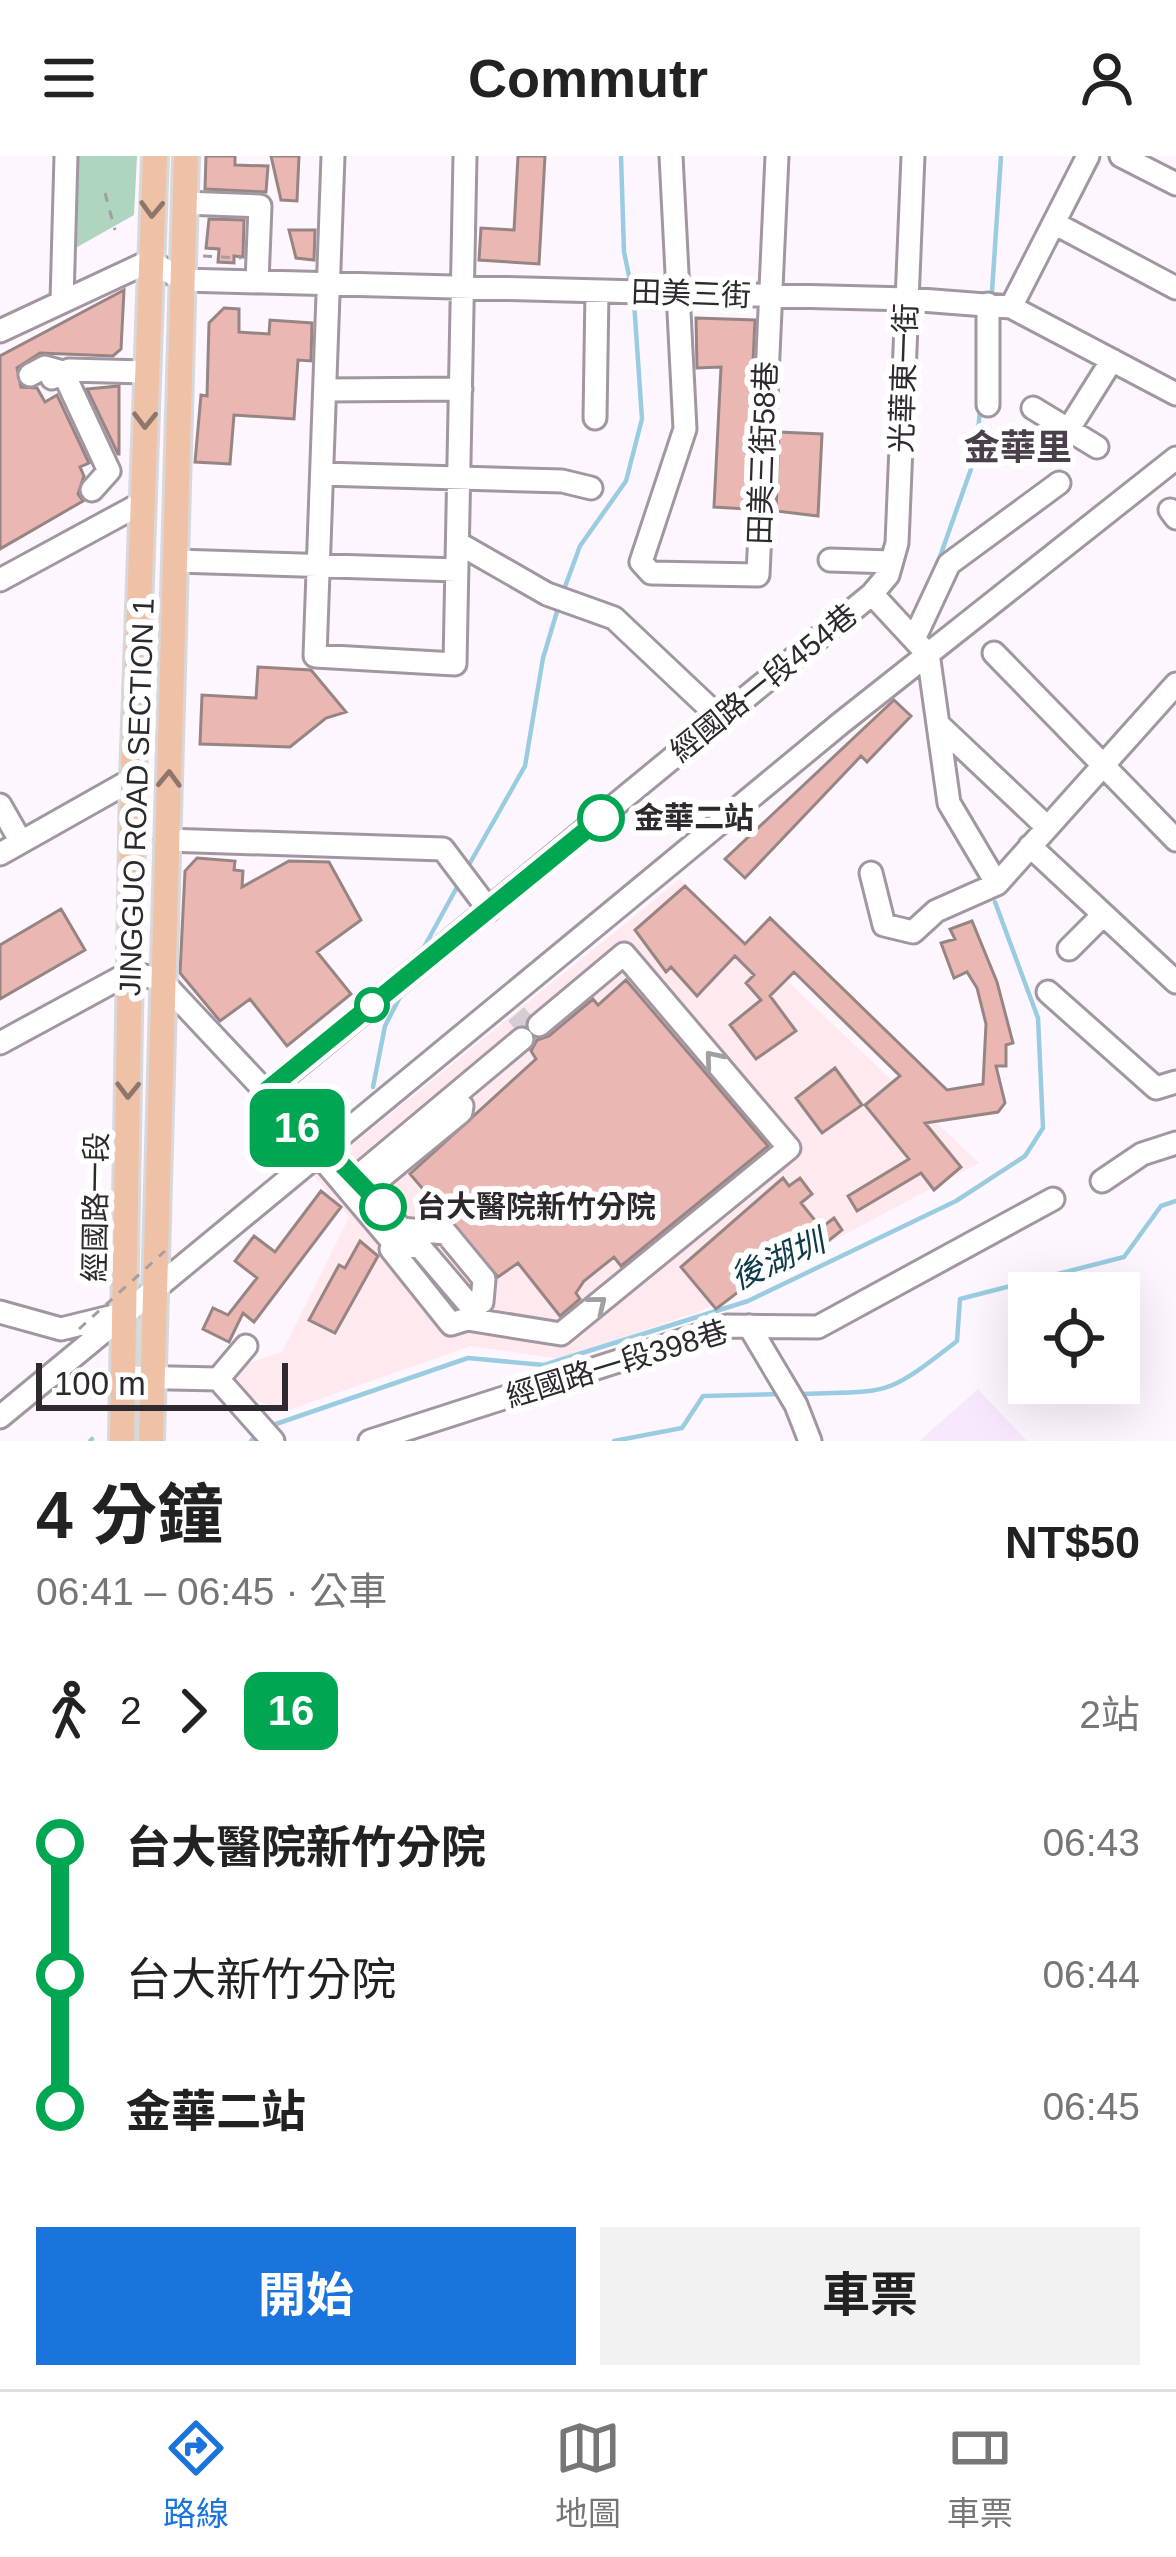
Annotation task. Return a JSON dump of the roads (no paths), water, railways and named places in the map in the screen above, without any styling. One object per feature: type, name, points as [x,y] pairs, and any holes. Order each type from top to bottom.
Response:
[{"type":"main road","name":"JINGGUO ROAD SECTION 1","points":[[129,974],[155,156]]},
{"type":"main road","name":"JINGGUO ROAD SECTION 1","points":[[151,1441],[160,980],[187,156]]},
{"type":"main road","name":"經國路一段","points":[[122,1441],[129,974]]},
{"type":"street","points":[[62,301],[66,156]]},
{"type":"street","points":[[333,156],[315,656],[455,664],[466,156]]},
{"type":"street","points":[[671,156],[675,293]]},
{"type":"street","points":[[768,296],[777,156]]},
{"type":"street","name":"光華東一街","points":[[872,594],[897,543],[913,156]]},
{"type":"street","points":[[988,405],[1000,306],[1054,223],[1088,156]]},
{"type":"street","points":[[1121,156],[1176,184]]},
{"type":"street","points":[[184,202],[260,206],[257,270]]},
{"type":"street","points":[[1054,223],[1176,288]]},
{"type":"street","points":[[2,325],[150,261],[183,267]]},
{"type":"street","name":"田美三街","points":[[183,267],[257,270],[328,284],[908,299],[1000,306],[1176,394]]},
{"type":"street","points":[[596,418],[597,291]]},
{"type":"street","name":"田美三街58巷","points":[[675,293],[686,429],[641,551],[641,562],[651,573],[758,574],[768,296]]},
{"type":"street","points":[[1068,430],[1112,360]]},
{"type":"street","points":[[33,380],[63,372],[145,372]]},
{"type":"street","points":[[63,372],[109,471]]},
{"type":"street","points":[[325,390],[461,389]]},
{"type":"street","points":[[1033,408],[1097,447]]},
{"type":"street","points":[[0,1417],[921,646],[1176,458]]},
{"type":"street","points":[[90,487],[109,471],[144,464]]},
{"type":"street","points":[[322,474],[562,481],[591,488]]},
{"type":"street","points":[[921,646],[949,564],[1059,483]]},
{"type":"street","points":[[0,580],[142,503]]},
{"type":"street","points":[[458,543],[559,599],[614,618],[721,719]]},
{"type":"street","points":[[830,560],[891,562]]},
{"type":"street","points":[[176,561],[457,570]]},
{"type":"street","points":[[872,594],[921,646],[950,803],[997,884]]},
{"type":"street","name":"經國路一段454巷","points":[[266,1091],[872,594]]},
{"type":"street","points":[[994,653],[1176,839]]},
{"type":"street","points":[[871,873],[884,925],[897,931],[913,932],[936,911],[997,884],[1174,690]]},
{"type":"street","points":[[939,725],[1047,827]]},
{"type":"street","points":[[0,805],[10,848],[133,779]]},
{"type":"street","points":[[166,840],[442,849],[489,910]]},
{"type":"street","points":[[1030,846],[1176,982]]},
{"type":"street","points":[[1069,949],[1103,914]]},
{"type":"street","points":[[0,1043],[129,974],[160,980],[357,1187],[451,1324],[467,1318],[562,1334],[789,1148],[624,954],[568,1001],[527,1027],[357,1187]]},
{"type":"street","points":[[1048,992],[1156,1088],[1176,1082]]},
{"type":"street","points":[[1102,1181],[1142,1154],[1176,1143]]},
{"type":"street","name":"經國路一段398巷","points":[[370,1441],[727,1326],[818,1327],[1053,1199]]},
{"type":"street","points":[[395,1240],[392,1260],[444,1326]]},
{"type":"street","points":[[0,1312],[61,1329],[125,1314]]},
{"type":"street","points":[[748,1326],[810,1441]]},
{"type":"street","points":[[218,1379],[245,1346]]},
{"type":"street","points":[[126,1377],[218,1379],[273,1441]]},
{"type":"waterway","points":[[621,156],[624,252],[631,285]]},
{"type":"waterway","name":"後湖圳","points":[[992,292],[1001,156]]},
{"type":"waterway","points":[[562,595],[580,546],[626,481],[642,419],[634,302]]},
{"type":"waterway","name":"後湖圳","points":[[937,565],[976,455],[980,409]]},
{"type":"waterway","points":[[470,863],[525,766],[543,658],[559,605]]},
{"type":"waterway","points":[[423,949],[456,889]]},
{"type":"waterway","name":"後湖圳","points":[[276,1424],[468,1358],[544,1365],[748,1301],[956,1201],[1025,1156],[1043,1128],[1038,1018],[995,902]]},
{"type":"waterway","points":[[373,1087],[385,1026],[400,997]]},
{"type":"waterway","points":[[799,1394],[870,1391],[899,1382],[957,1341],[960,1299],[1124,1257],[1161,1206],[1176,1201]]},
{"type":"waterway","points":[[614,1441],[682,1428],[703,1396],[782,1394]]},
{"type":"tunnel","points":[[515,1029],[531,1015]]},
{"type":"place","name":"金華二站","points":[[601,818]]},
{"type":"place","name":"台大醫院新竹分院","points":[[383,1207]]},
{"type":"district","name":"金華里","points":[[1018,447]]}]
